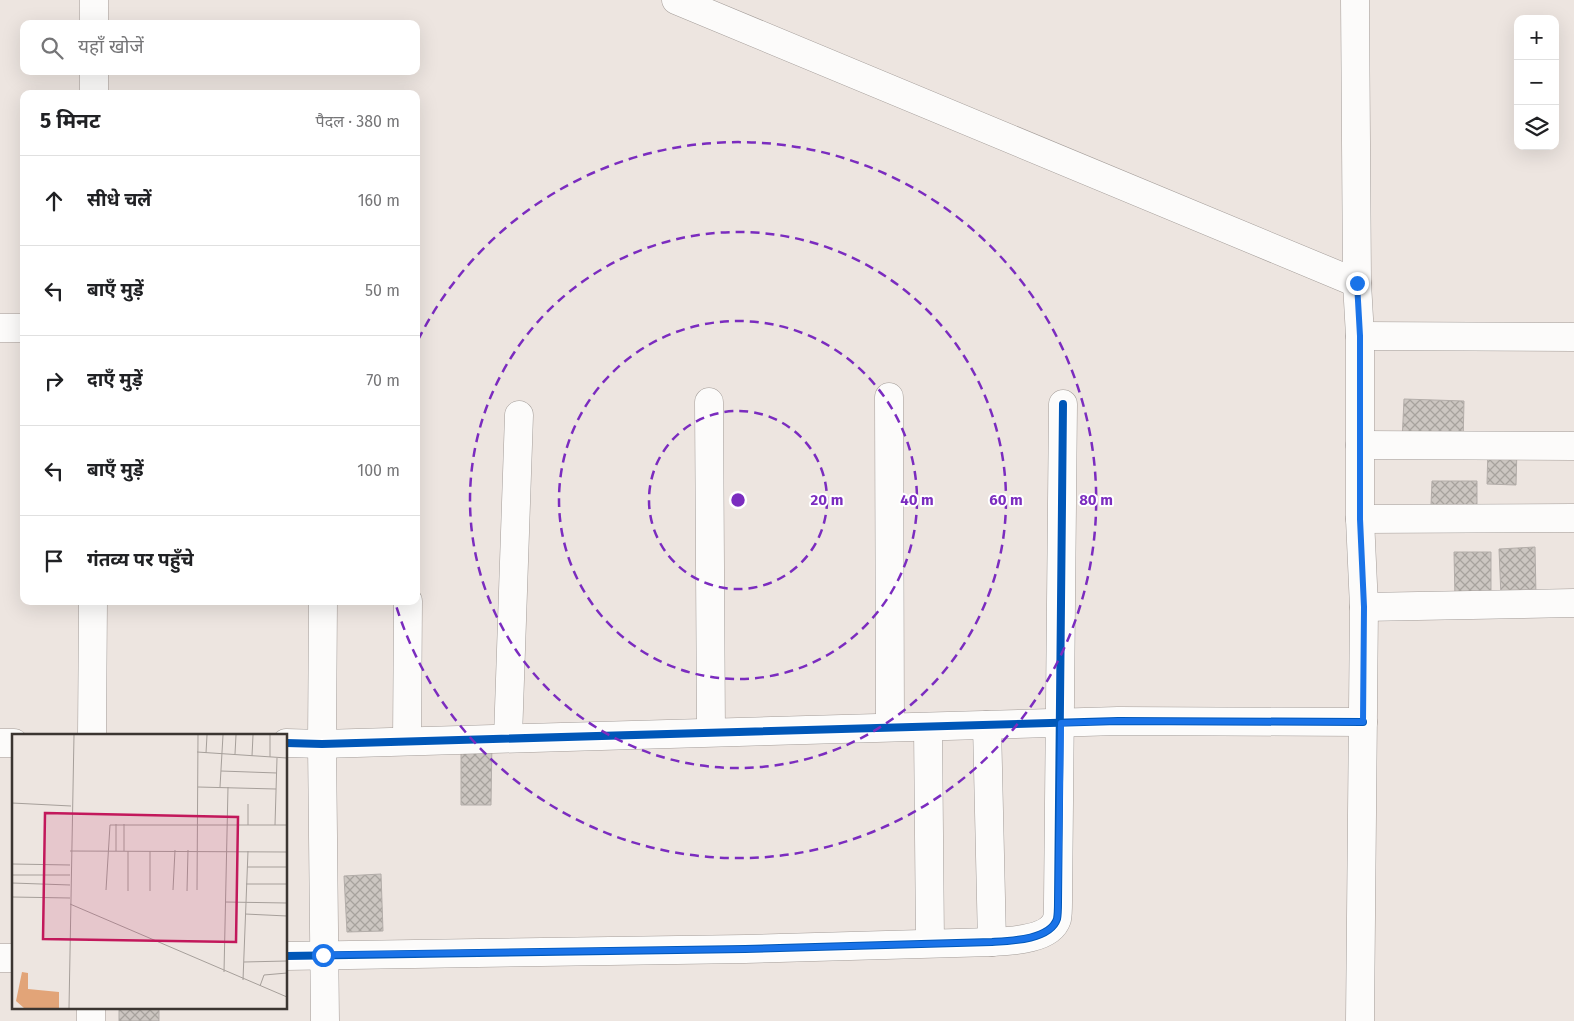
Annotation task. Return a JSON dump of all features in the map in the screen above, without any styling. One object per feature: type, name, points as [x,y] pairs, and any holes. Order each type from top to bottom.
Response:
[{"type":"street","points":[[94,0],[94,20]]},
{"type":"street","points":[[676,0],[1357,283]]},
{"type":"street","points":[[1356,0],[1360,519],[1364,607],[1360,1021]]},
{"type":"street","points":[[94,75],[94,90]]},
{"type":"street","points":[[0,328],[20,328]]},
{"type":"street","points":[[1360,336],[1574,337]]},
{"type":"street","points":[[889,397],[890,727]]},
{"type":"street","points":[[709,402],[711,732]]},
{"type":"street","points":[[288,956],[735,949],[992,942],[1011,941],[1045,933],[1057,920],[1061,723],[1063,404]]},
{"type":"street","points":[[508,738],[519,415]]},
{"type":"street","points":[[1360,445],[1574,446]]},
{"type":"street","points":[[1360,519],[1574,518]]},
{"type":"street","points":[[1364,607],[1574,603]]},
{"type":"street","points":[[92,734],[93,605]]},
{"type":"street","points":[[323,605],[323,955],[325,1021]]},
{"type":"street","points":[[407,741],[408,605]]},
{"type":"street","points":[[288,743],[322,744],[1118,721],[1363,722]]},
{"type":"street","points":[[987,725],[992,942]]},
{"type":"street","points":[[928,727],[930,943]]},
{"type":"street","points":[[91,1008],[91,1021]]},
{"type":"building","points":[[1404,399],[1464,401],[1463,444],[1402,442]]},
{"type":"building","points":[[1488,447],[1517,448],[1516,485],[1487,484]]},
{"type":"building","points":[[1432,481],[1477,481],[1477,505],[1431,505]]},
{"type":"building","points":[[1535,547],[1536,596],[1501,597],[1499,549]]},
{"type":"building","points":[[1454,552],[1491,552],[1491,599],[1455,599]]},
{"type":"building","points":[[461,740],[492,740],[491,805],[461,805]]},
{"type":"building","points":[[381,874],[383,931],[347,932],[344,876]]},
{"type":"building","points":[[119,1008],[159,1008],[159,1021],[119,1021]]},
{"type":"cycle path","points":[[288,956],[745,949],[992,942],[1029,938],[1046,931],[1053,926],[1057,919],[1058,908],[1063,404]]},
{"type":"cycle path","points":[[288,743],[322,744],[1118,721],[1363,722]]},
{"type":"route","points":[[323,955],[745,949],[992,942],[1011,941],[1045,933],[1057,920],[1061,723],[1118,721],[1363,722],[1364,607],[1360,519],[1360,336],[1357,283]]}]
